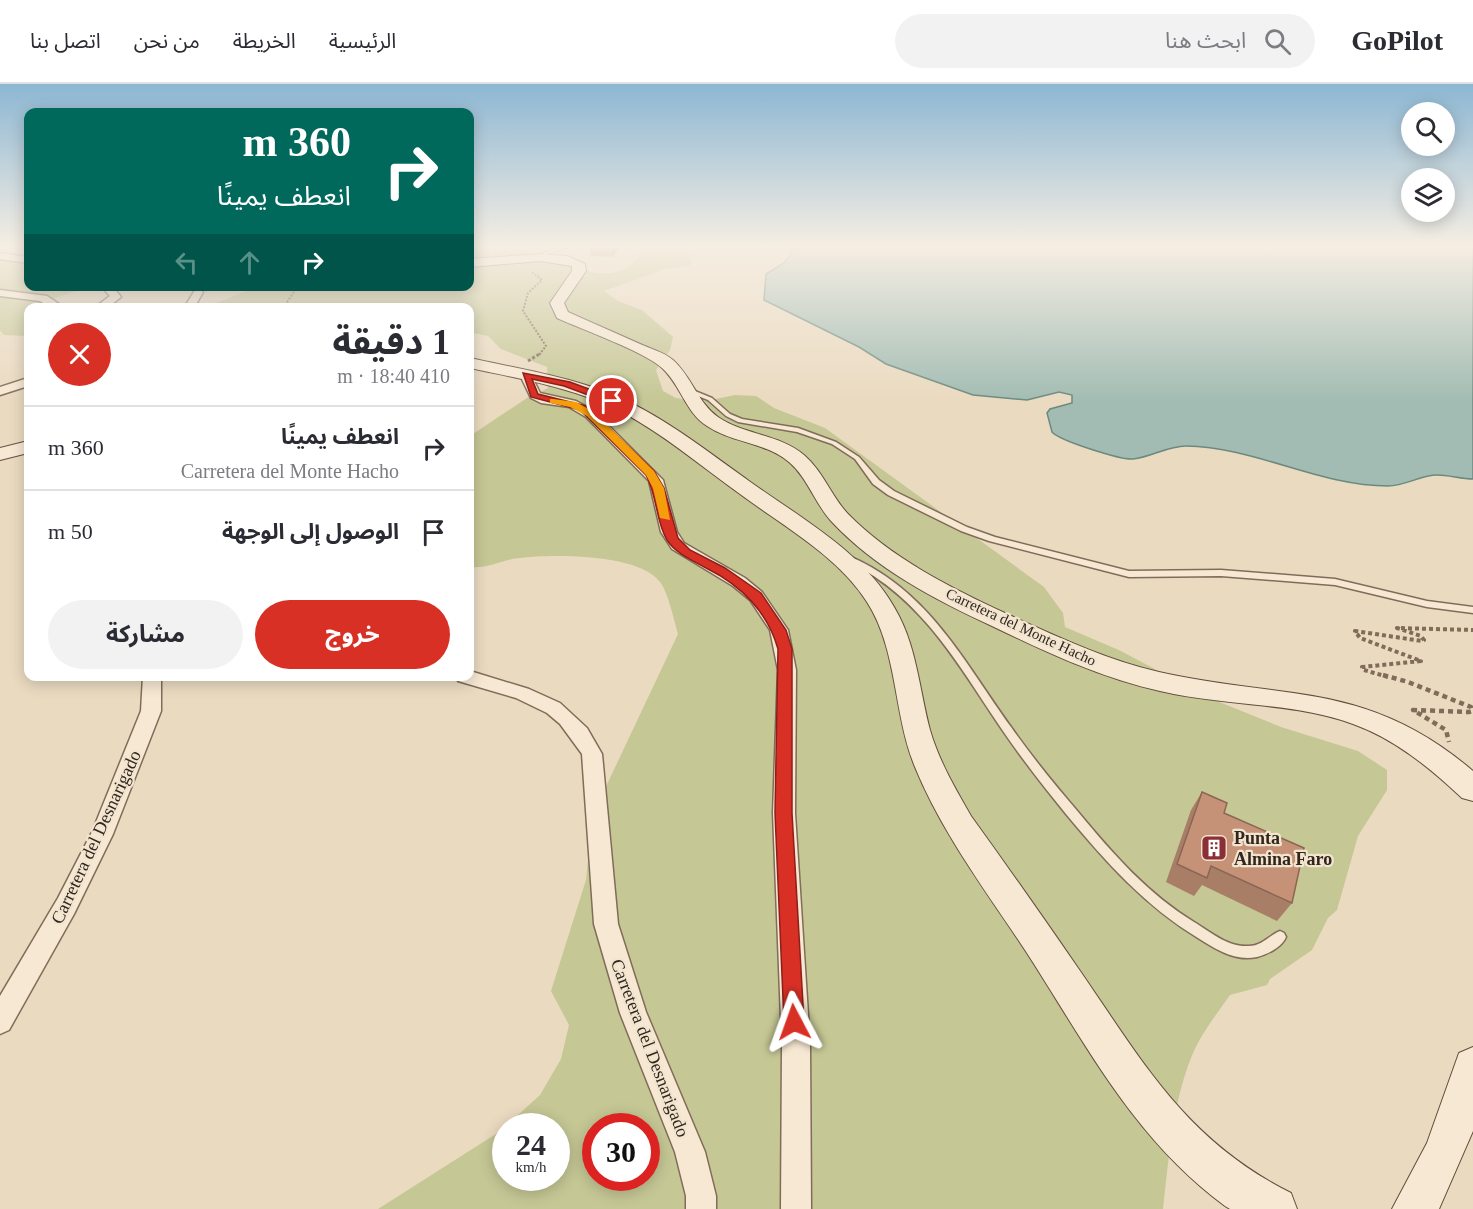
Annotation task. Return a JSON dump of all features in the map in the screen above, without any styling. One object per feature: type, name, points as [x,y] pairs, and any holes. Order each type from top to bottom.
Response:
[{"type":"main road","name":"Carretera del Monte Hacho","points":[[561,298],[557,303],[562,315],[663,360],[674,369],[690,391],[701,412],[718,425],[771,444],[795,457],[804,465],[826,501],[863,538],[911,572],[995,618],[1097,663],[1155,681],[1215,693],[1289,701],[1350,712],[1420,746],[1452,769],[1473,789]]},
{"type":"main road","points":[[474,364],[585,389],[648,419],[837,555],[873,591],[887,612],[897,636],[912,712],[927,761],[960,825],[1110,1049],[1164,1123],[1208,1168],[1230,1186],[1275,1209]]},
{"type":"main road","points":[[0,454],[24,448]]},
{"type":"main road","points":[[1414,1209],[1431,1184],[1446,1152],[1473,1067]]},
{"type":"street","points":[[518,374],[535,395],[583,408],[651,473],[659,488],[669,532],[678,546],[740,582],[763,604],[779,630],[787,670],[784,813],[796,1045],[796,1209]]},
{"type":"street","points":[[2,389],[24,383]]},
{"type":"street","points":[[2,389],[24,391]]},
{"type":"street","name":"Carretera del Desnarigado","points":[[474,679],[541,699],[563,713],[581,732],[592,754],[606,924],[633,1012],[690,1152],[701,1196],[701,1209]]},
{"type":"street","name":"Carretera del Desnarigado","points":[[0,1021],[66,906],[102,834],[151,711],[152,681]]},
{"type":"lane","points":[[690,391],[710,399],[728,415],[740,421],[798,430],[834,443],[857,458],[876,482],[891,493],[964,529],[992,539],[1129,574],[1221,573],[1335,582],[1426,604],[1473,610]]},
{"type":"lane","points":[[837,555],[855,561],[886,579],[938,631],[954,650],[1000,720],[1046,783],[1125,876],[1150,899],[1179,921],[1226,948],[1257,953],[1268,948],[1280,937]]},
{"type":"path","points":[[518,374],[546,346],[524,315],[522,308],[526,298]]},
{"type":"path","points":[[1449,749],[1449,733],[1413,710],[1469,712],[1472,711],[1471,706],[1408,682],[1364,670],[1362,667],[1421,662],[1360,638],[1354,631],[1422,641],[1424,640],[1420,636],[1396,628],[1473,630]]},
{"type":"green space","points":[[0,298],[57,298],[53,299],[52,303],[24,303],[24,336],[4,335],[0,330]]},
{"type":"green space","points":[[230,298],[613,298],[642,310],[673,337],[670,350],[656,370],[663,391],[676,398],[701,402],[735,395],[756,396],[774,408],[825,428],[1044,587],[1063,613],[1065,627],[1121,651],[1207,697],[1281,727],[1358,751],[1387,770],[1387,790],[1358,836],[1337,910],[1328,918],[1312,950],[1270,979],[1267,985],[1230,995],[1199,1041],[1179,1095],[1169,1152],[1163,1209],[378,1209],[492,1136],[492,1191],[570,1191],[570,1113],[520,1113],[540,1095],[561,1059],[569,1025],[551,991],[586,880],[593,814],[678,634],[668,599],[660,582],[649,572],[634,565],[594,558],[552,556],[519,558],[474,567],[474,433],[527,398],[548,388],[547,367],[501,349],[488,336],[474,333],[474,303],[216,303]]},
{"type":"water","points":[[764,298],[1473,298],[1473,479],[1437,475],[1394,486],[1362,484],[1312,474],[1237,453],[1186,446],[1133,459],[1116,456],[1066,440],[1052,432],[1047,413],[1050,409],[1072,403],[1072,395],[1059,392],[1027,400],[973,395],[886,364],[859,347],[764,300]]},
{"type":"building","points":[[1202,792],[1227,803],[1224,813],[1304,848],[1292,903],[1211,866],[1207,878],[1177,864]]},
{"type":"slow traffic","points":[[553,401],[583,408],[651,473],[659,488],[666,518]]},
{"type":"place","name":"Punta Almina Faro","points":[[1214,848]]},
{"type":"route","points":[[612,401],[585,389],[526,375],[530,389],[535,395],[545,400],[583,408],[651,473],[659,488],[672,539],[686,552],[721,570],[756,596],[769,612],[779,630],[785,649],[787,670],[784,756],[785,877],[794,1022]]}]
